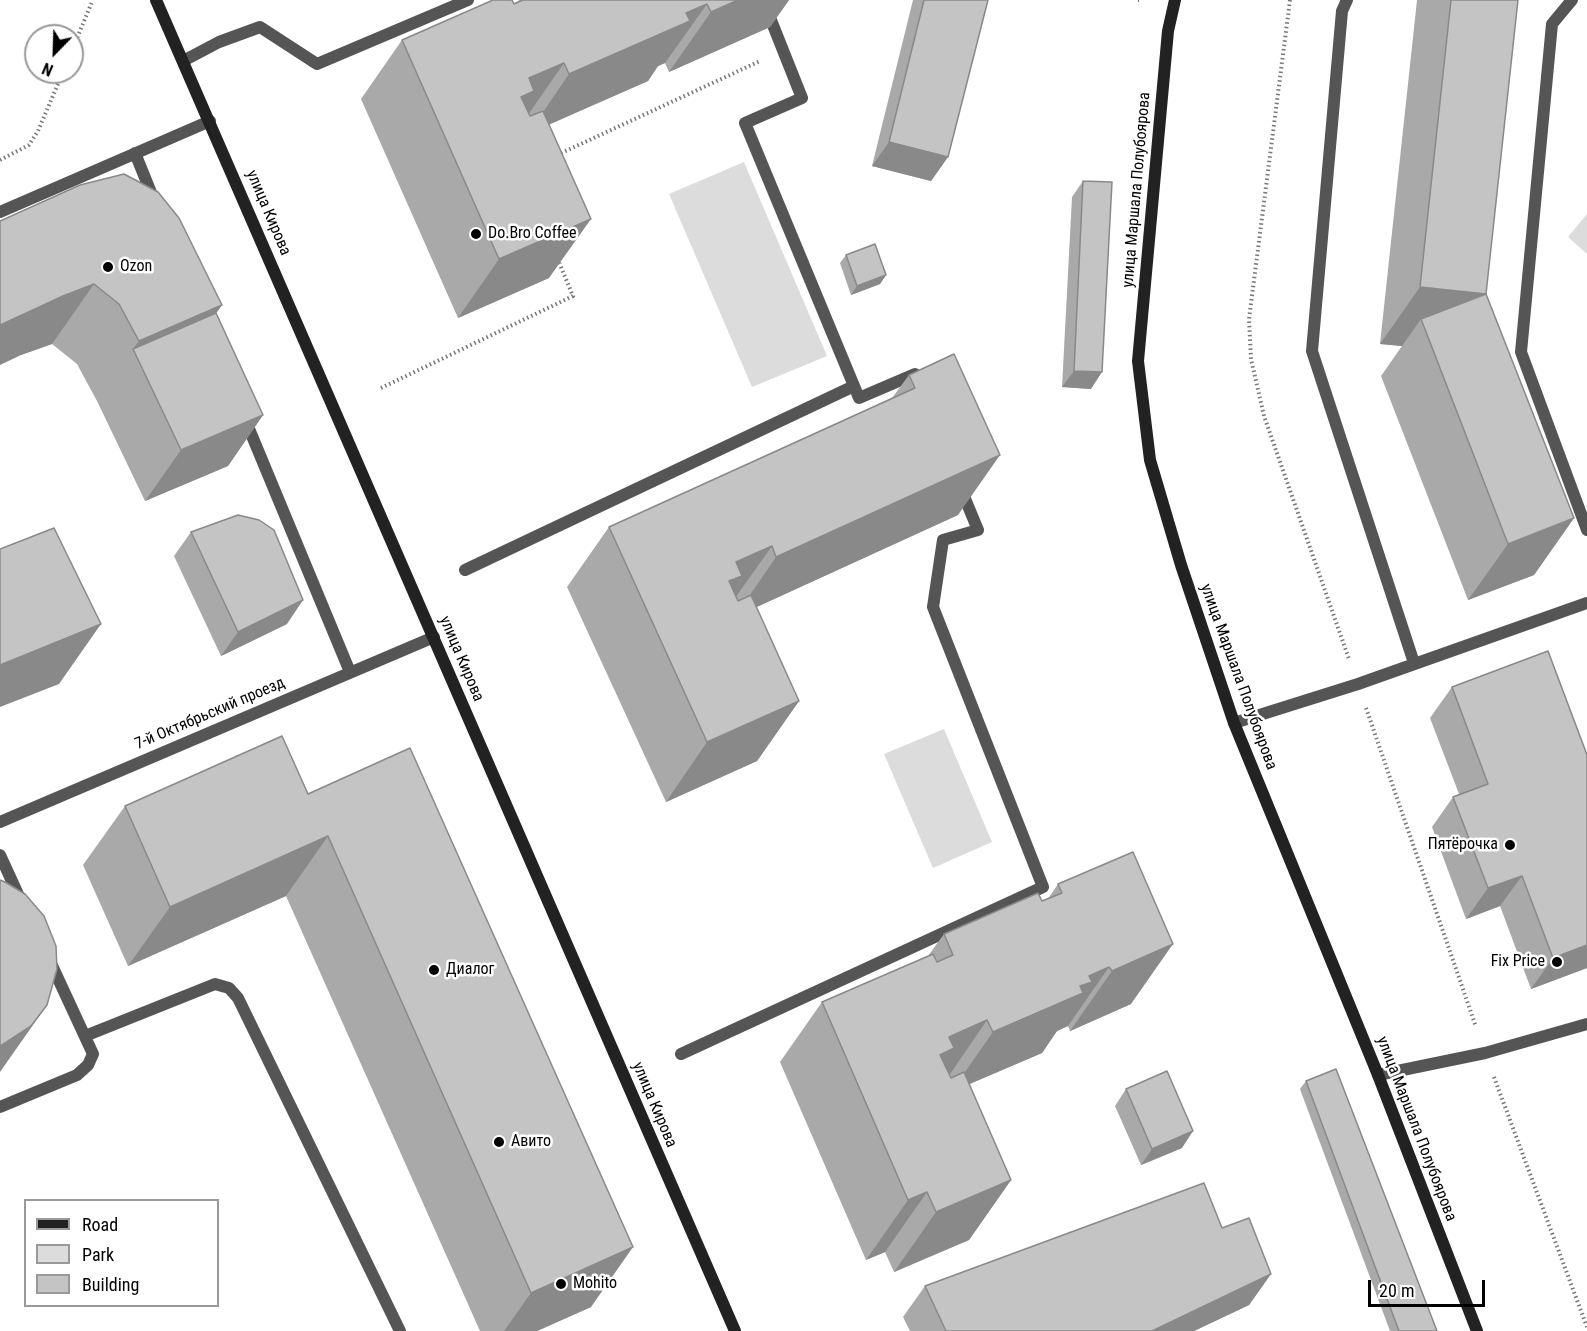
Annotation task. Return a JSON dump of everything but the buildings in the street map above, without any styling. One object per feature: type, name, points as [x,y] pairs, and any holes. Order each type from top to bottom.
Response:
[{"type":"main road","name":"улица Кирова","points":[[156,0],[735,1331]]},
{"type":"main road","name":"улица Маршала Полубоярова","points":[[1174,0],[1168,31],[1138,362],[1150,460],[1181,565],[1234,723],[1378,1076],[1477,1331]]},
{"type":"lane","points":[[183,61],[219,42],[260,27],[317,64],[468,0]]},
{"type":"lane","points":[[763,0],[802,98],[745,123],[859,398],[915,374],[923,395]]},
{"type":"lane","points":[[1347,0],[1342,11],[1312,351],[1414,663]]},
{"type":"lane","points":[[1572,0],[1552,24],[1521,352],[1587,530]]},
{"type":"lane","points":[[0,212],[210,121]]},
{"type":"lane","points":[[135,153],[158,208]]},
{"type":"lane","points":[[465,570],[854,386]]},
{"type":"lane","points":[[240,407],[350,672]]},
{"type":"lane","points":[[681,1054],[1042,886],[933,607],[943,540],[978,530],[957,478]]},
{"type":"lane","points":[[1234,723],[1358,684],[1587,603]]},
{"type":"lane","name":"7-й Октябрьский проезд","points":[[0,822],[434,637]]},
{"type":"lane","points":[[0,855],[30,919]]},
{"type":"lane","points":[[0,1107],[77,1075],[88,1065],[93,1054],[45,951]]},
{"type":"lane","points":[[85,1036],[214,984],[229,988],[238,998],[400,1331]]},
{"type":"lane","points":[[1378,1076],[1485,1053],[1587,1024]]},
{"type":"path","points":[[1290,0],[1248,319],[1251,359],[1264,416],[1485,1053],[1587,1327]]},
{"type":"path","points":[[83,24],[92,2]]},
{"type":"path","points":[[552,157],[783,51]]},
{"type":"path","points":[[0,160],[29,145],[38,131],[58,84]]},
{"type":"path","points":[[381,388],[573,296],[555,254]]},
{"type":"green space","points":[[744,162],[827,356],[752,387],[669,194]]},
{"type":"green space","points":[[1587,214],[1587,254],[1568,237]]},
{"type":"green space","points":[[944,729],[992,842],[933,868],[884,754]]},
{"type":"place","name":"Do.Bro Coffee","points":[[476,234]]},
{"type":"place","name":"Ozon","points":[[108,267]]},
{"type":"place","name":"Пятёрочка","points":[[1510,845]]},
{"type":"place","name":"Fix Price","points":[[1557,962]]},
{"type":"place","name":"Диалог","points":[[434,970]]},
{"type":"place","name":"Авито","points":[[499,1142]]},
{"type":"place","name":"Mohito","points":[[561,1284]]}]
